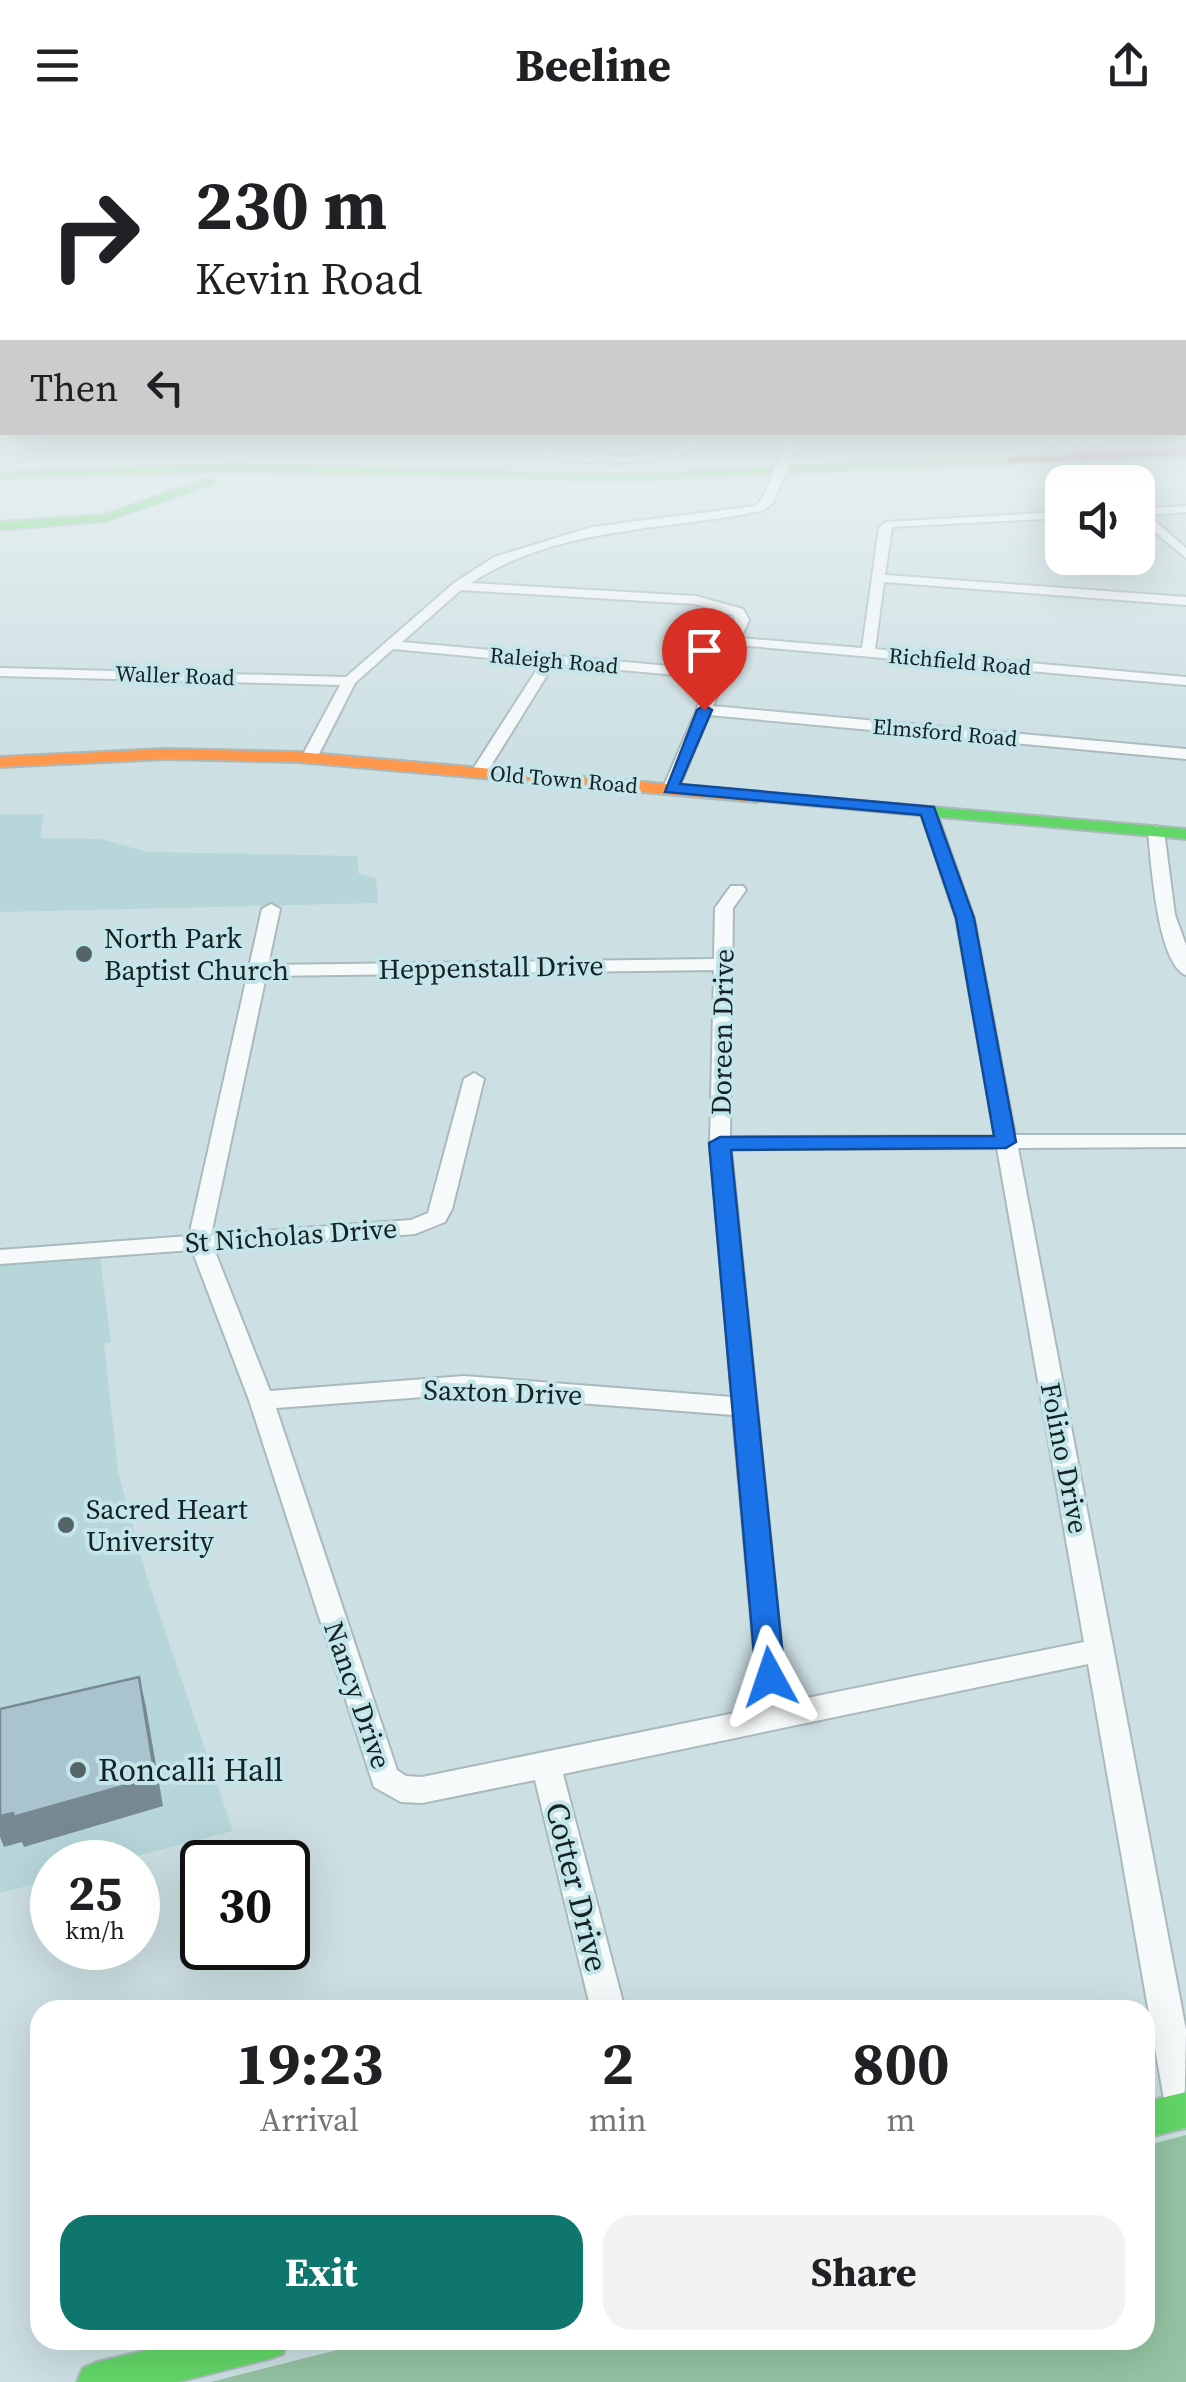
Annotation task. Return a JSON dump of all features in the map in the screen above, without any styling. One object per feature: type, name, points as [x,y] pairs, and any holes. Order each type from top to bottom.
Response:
[{"type":"main road","name":"Old Town Road","points":[[0,762],[165,754],[309,758],[1186,834]]},
{"type":"main road","points":[[1155,2118],[1185,2110]]},
{"type":"main road","points":[[98,2382],[229,2350]]},
{"type":"street","points":[[309,758],[349,682],[389,645],[458,586],[498,560],[542,544]]},
{"type":"street","points":[[868,653],[883,544]]},
{"type":"street","points":[[880,578],[1186,602]]},
{"type":"street","points":[[458,586],[708,601],[741,616],[671,788]]},
{"type":"street","name":"Richfield Road","points":[[734,641],[1186,681]]},
{"type":"street","name":"Raleigh Road","points":[[389,645],[719,675]]},
{"type":"street","points":[[479,772],[550,660]]},
{"type":"street","name":"Waller Road","points":[[0,672],[349,682]]},
{"type":"street","name":"Elmsford Road","points":[[704,710],[1186,754]]},
{"type":"street","name":"Folino Drive","points":[[928,811],[965,918],[1185,2110]]},
{"type":"street","points":[[1156,831],[1166,915],[1186,970]]},
{"type":"street","name":"Doreen Drive","points":[[737,890],[724,908],[720,1143],[774,1715]]},
{"type":"street","points":[[199,1240],[270,909]]},
{"type":"street","points":[[1166,915],[1186,917]]},
{"type":"street","name":"Heppenstall Drive","points":[[259,971],[723,964]]},
{"type":"street","name":"St Nicholas Drive","points":[[0,1257],[199,1240],[401,1229],[428,1222],[441,1210],[474,1080]]},
{"type":"street","points":[[720,1143],[1186,1141]]},
{"type":"street","name":"Nancy Drive","points":[[199,1240],[261,1400],[385,1778],[401,1789],[422,1790],[1101,1650]]},
{"type":"street","name":"Saxton Drive","points":[[261,1400],[464,1385],[745,1407]]},
{"type":"street","name":"Cotter Drive","points":[[546,1764],[605,2000]]},
{"type":"shaded area","points":[[0,814],[44,815],[40,838],[100,839],[148,852],[357,856],[359,874],[376,878],[378,903],[0,912]]},
{"type":"shaded area","name":"Sacred Heart University","points":[[100,1258],[111,1342],[104,1343],[118,1472],[147,1578],[233,1831],[198,1840],[180,1840],[180,1845],[160,1850],[160,1840],[30,1840],[30,1885],[0,1893],[0,1266]]},
{"type":"green space","points":[[1186,2135],[1186,2382],[211,2382],[337,2350],[1155,2350],[1155,2143]]},
{"type":"building","name":"Roncalli Hall","points":[[139,1677],[155,1777],[13,1817],[13,1813],[0,1816],[0,1709]]},
{"type":"traffic: fast","points":[[757,797],[1186,834]]},
{"type":"traffic: fast","points":[[1155,2118],[1186,2110]]},
{"type":"traffic: fast","points":[[97,2382],[228,2350]]},
{"type":"traffic: slow","points":[[0,762],[165,754],[298,757],[757,797]]},
{"type":"place","name":"North Park Baptist Church","points":[[84,954]]},
{"type":"place","name":"Sacred Heart University","points":[[66,1525]]},
{"type":"place","name":"Roncalli Hall","points":[[78,1770]]},
{"type":"route","points":[[704,710],[671,788],[928,811],[965,918],[1006,1142],[720,1143],[770,1677]]}]
